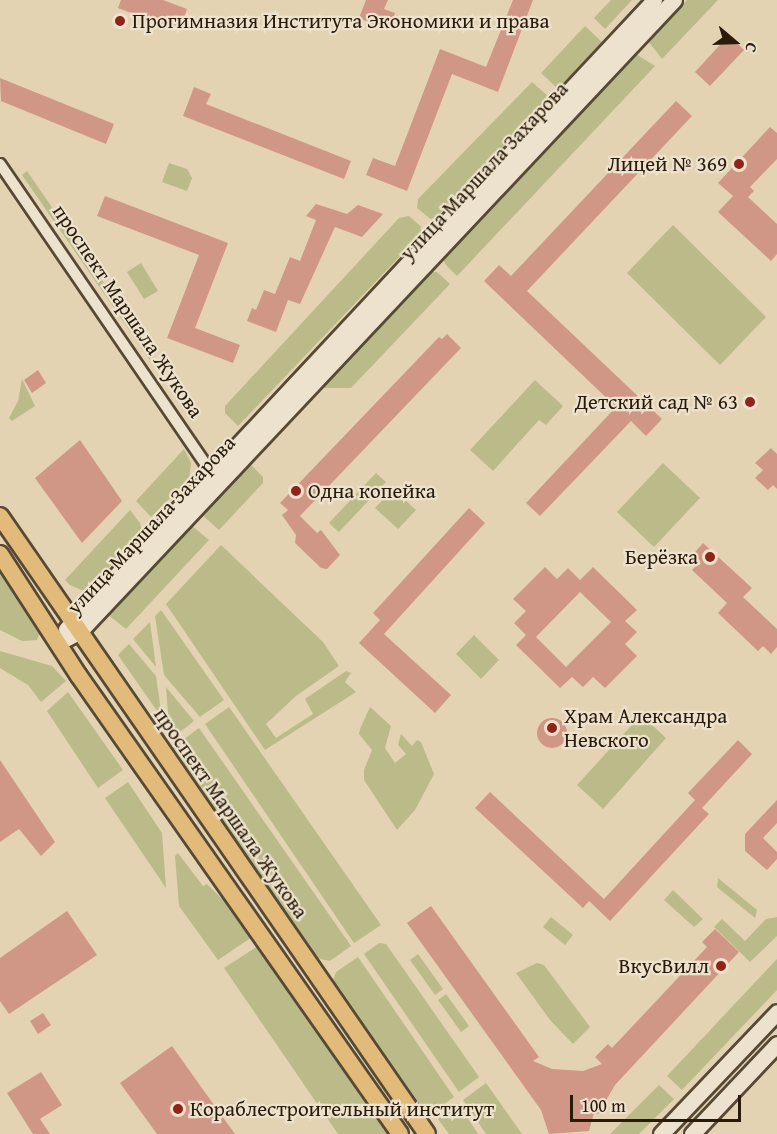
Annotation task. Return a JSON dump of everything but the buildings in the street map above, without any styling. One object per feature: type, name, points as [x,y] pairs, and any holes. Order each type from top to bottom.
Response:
[{"type":"main road","name":"проспект Маршала Жукова","points":[[0,516],[427,1134]]},
{"type":"main road","name":"проспект Маршала Жукова","points":[[0,554],[58,643],[400,1134]]},
{"type":"street","name":"улица Маршала Захарова","points":[[58,643],[215,477],[654,0]]},
{"type":"street","name":"улица Маршала Захарова","points":[[215,477],[674,0]]},
{"type":"street","name":"проспект Маршала Жукова","points":[[0,164],[215,477]]},
{"type":"street","points":[[662,1134],[777,1012]]},
{"type":"street","points":[[692,1134],[777,1044]]},
{"type":"green space","points":[[611,0],[632,0],[605,29],[594,18]]},
{"type":"green space","points":[[687,0],[718,0],[662,59],[648,41]]},
{"type":"green space","points":[[585,26],[602,42],[558,89],[541,73]]},
{"type":"green space","points":[[636,54],[655,66],[457,276],[445,264],[443,257]]},
{"type":"green space","points":[[532,82],[550,98],[433,221],[417,208],[418,199]]},
{"type":"green space","points":[[169,163],[187,169],[192,178],[187,191],[162,182]]},
{"type":"green space","points":[[27,171],[155,357],[150,360],[22,175]]},
{"type":"green space","points":[[409,216],[425,230],[238,426],[225,413],[225,406],[399,218]]},
{"type":"green space","points":[[673,225],[766,317],[720,365],[627,273]]},
{"type":"green space","points":[[141,263],[158,291],[144,299],[127,272]]},
{"type":"green space","points":[[431,272],[437,272],[450,284],[351,388],[323,388]]},
{"type":"green space","points":[[22,379],[35,406],[12,421],[9,418],[18,401]]},
{"type":"green space","points":[[535,380],[563,406],[546,425],[539,420],[493,471],[470,450]]},
{"type":"green space","points":[[184,449],[191,463],[189,479],[151,517],[136,501]]},
{"type":"green space","points":[[249,463],[263,477],[263,483],[219,530],[201,514]]},
{"type":"green space","points":[[663,463],[700,498],[654,547],[617,512]]},
{"type":"green space","points":[[376,473],[386,482],[339,532],[329,523]]},
{"type":"green space","points":[[393,489],[416,510],[398,529],[375,508]]},
{"type":"green space","points":[[130,510],[140,523],[142,532],[86,592],[70,585],[65,580]]},
{"type":"green space","points":[[191,525],[209,540],[126,629],[107,614]]},
{"type":"green space","points":[[221,545],[323,642],[339,666],[296,696],[266,724],[276,738],[313,714],[305,699],[346,671],[351,673],[345,682],[356,692],[265,750],[166,604]]},
{"type":"green space","points":[[0,572],[40,632],[37,640],[22,641],[0,630]]},
{"type":"green space","points":[[161,610],[224,700],[200,717],[164,675],[155,616]]},
{"type":"green space","points":[[150,622],[156,667],[133,639]]},
{"type":"green space","points":[[474,635],[499,660],[481,679],[456,654]]},
{"type":"green space","points":[[129,644],[156,676],[162,718],[118,655]]},
{"type":"green space","points":[[0,651],[52,666],[66,681],[41,702],[28,685],[0,668]]},
{"type":"green space","points":[[166,687],[194,721],[176,735],[169,725]]},
{"type":"green space","points":[[68,692],[123,770],[98,788],[47,711]]},
{"type":"green space","points":[[229,707],[381,925],[354,943],[205,724]]},
{"type":"green space","points":[[370,707],[391,726],[385,748],[395,763],[406,754],[398,745],[401,734],[412,746],[417,740],[421,742],[434,774],[415,810],[397,830],[364,780],[364,770],[372,750],[359,734]]},
{"type":"green space","points":[[641,715],[666,738],[603,809],[577,785]]},
{"type":"green space","points":[[199,728],[351,946],[330,961],[316,958],[172,748]]},
{"type":"green space","points":[[128,782],[162,833],[166,888],[105,798]]},
{"type":"green space","points":[[178,853],[203,886],[207,884],[231,908],[252,937],[218,960],[179,906],[175,856]]},
{"type":"green space","points":[[718,878],[757,910],[755,918],[717,887]]},
{"type":"green space","points":[[673,890],[703,919],[694,927],[664,900]]},
{"type":"green space","points":[[551,917],[573,935],[565,945],[543,927]]},
{"type":"green space","points":[[777,917],[777,936],[750,962],[714,927],[722,919],[745,941],[766,919]]},
{"type":"green space","points":[[379,943],[386,944],[479,1077],[459,1092],[364,954]]},
{"type":"green space","points":[[258,946],[388,1134],[338,1134],[224,968]]},
{"type":"green space","points":[[418,954],[443,989],[435,995],[410,960]]},
{"type":"green space","points":[[358,957],[454,1097],[432,1113],[427,1106],[422,1109],[333,981],[336,972]]},
{"type":"green space","points":[[777,959],[777,990],[682,1090],[667,1076]]},
{"type":"green space","points":[[537,963],[544,965],[590,1027],[573,1044],[550,1020],[516,973]]},
{"type":"green space","points":[[446,994],[469,1026],[461,1032],[438,1000]]},
{"type":"green space","points":[[486,1083],[522,1134],[486,1134],[463,1100]]},
{"type":"green space","points":[[659,1085],[674,1099],[639,1134],[610,1134]]},
{"type":"green space","points":[[458,1103],[478,1134],[449,1134],[438,1119]]},
{"type":"place","name":"Прогимназия Института Экономики и права","points":[[120,21]]},
{"type":"place","name":"Лицей № 369","points":[[739,164]]},
{"type":"place","name":"Детский сад № 63","points":[[750,402]]},
{"type":"place","name":"Одна копейка","points":[[296,491]]},
{"type":"place","name":"Берёзка","points":[[710,557]]},
{"type":"place","name":"Храм Александра Невского","points":[[552,728]]},
{"type":"place","name":"ВкусВилл","points":[[721,966]]},
{"type":"place","name":"Кораблестроительный институт","points":[[178,1109]]}]
